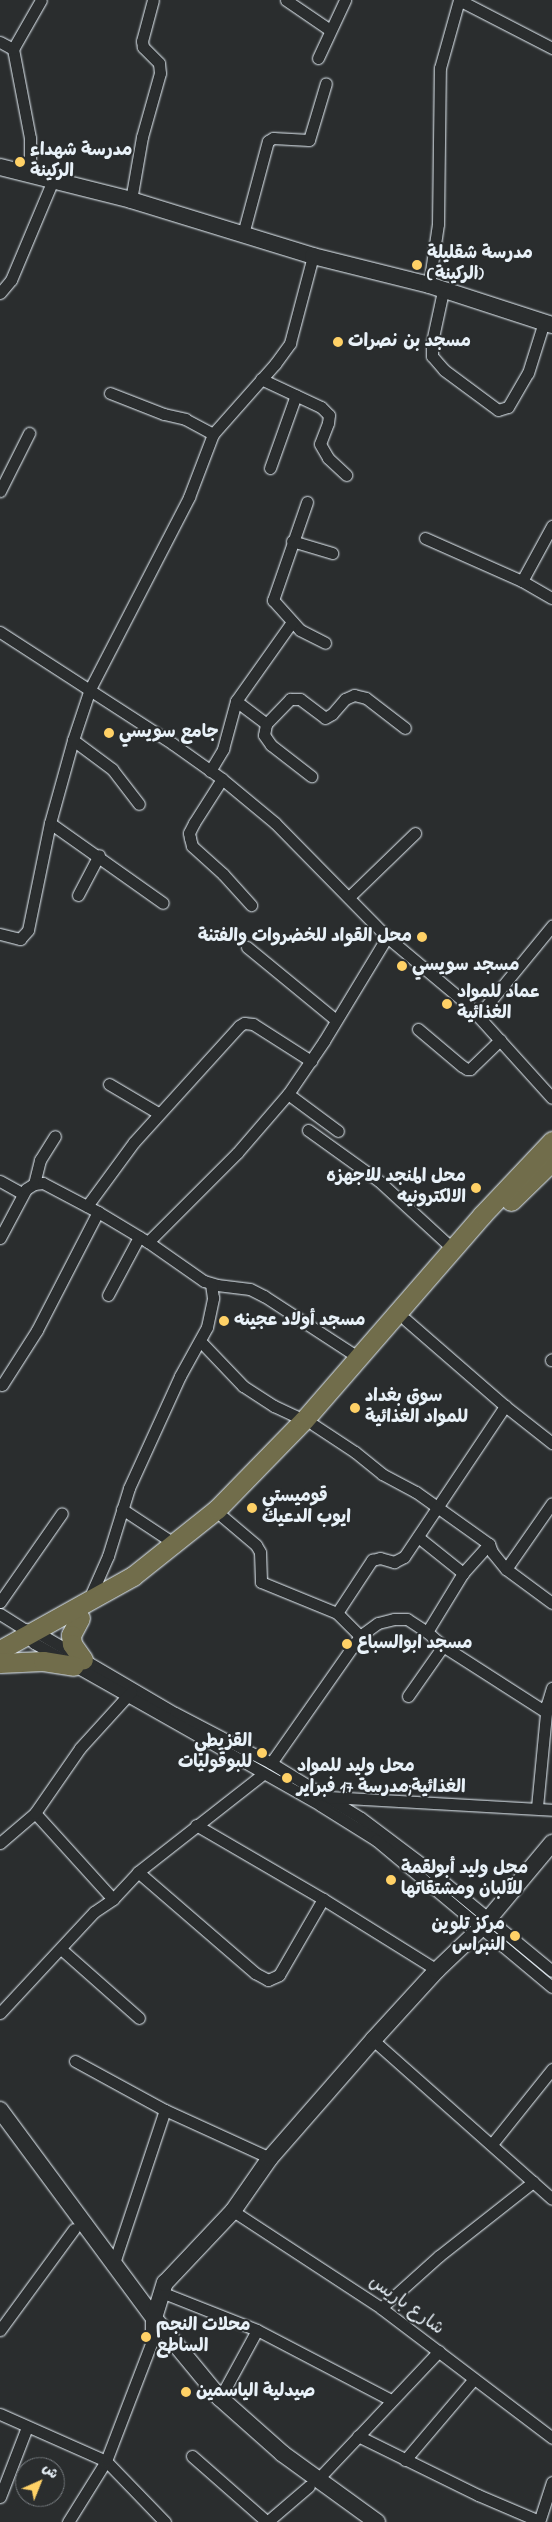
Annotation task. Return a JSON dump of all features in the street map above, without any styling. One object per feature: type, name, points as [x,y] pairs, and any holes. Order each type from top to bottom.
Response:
[{"type":"main road","points":[[0,1662],[43,1661],[78,1663],[71,1635],[84,1611],[175,1544],[217,1509],[309,1423],[359,1358],[526,1166],[552,1141]]},
{"type":"main road","points":[[0,1650],[84,1611],[136,1584],[179,1554],[223,1517],[406,1320],[514,1198],[552,1161]]},
{"type":"main road","points":[[0,1662],[33,1635]]},
{"type":"street","points":[[30,174],[30,138],[13,49],[41,0]]},
{"type":"street","points":[[131,200],[142,137],[160,73],[159,63],[143,47],[142,41],[153,0]]},
{"type":"street","points":[[286,0],[330,30]]},
{"type":"street","points":[[318,58],[345,0]]},
{"type":"street","points":[[0,167],[131,200],[313,256],[436,288],[548,323],[528,372],[508,407],[498,410],[444,370],[432,356],[436,288],[438,224],[440,68],[459,0],[552,48]]},
{"type":"street","points":[[0,42],[13,49]]},
{"type":"street","points":[[243,234],[268,141],[273,138],[309,140],[326,83]]},
{"type":"street","points":[[0,293],[11,280],[53,180]]},
{"type":"street","points":[[0,934],[20,939],[28,930],[50,823],[73,740],[90,689],[189,497],[213,434],[290,343],[313,256]]},
{"type":"street","points":[[261,379],[321,407],[329,415],[320,444],[328,458],[346,475]]},
{"type":"street","points":[[110,393],[185,419],[213,434]]},
{"type":"street","points":[[270,468],[296,395]]},
{"type":"street","points":[[0,491],[29,433]]},
{"type":"street","points":[[307,502],[273,597],[276,604],[292,622],[315,639],[325,643]]},
{"type":"street","points":[[522,581],[552,526]]},
{"type":"street","points":[[425,538],[522,581],[552,598]]},
{"type":"street","points":[[292,541],[332,553]]},
{"type":"street","points":[[210,771],[223,749],[236,701],[292,622]]},
{"type":"street","points":[[0,632],[90,689],[210,771],[275,823],[387,938],[478,1016],[552,1098]]},
{"type":"street","points":[[311,776],[266,741],[266,724],[290,699],[300,699],[325,718],[332,714],[345,699],[354,695],[366,698],[405,728]]},
{"type":"street","points":[[236,701],[266,724]]},
{"type":"street","points":[[73,740],[112,770],[138,804]]},
{"type":"street","points":[[222,780],[189,832],[190,838],[192,846],[223,874],[250,904]]},
{"type":"street","points":[[50,823],[99,855],[163,903]]},
{"type":"street","points":[[349,897],[415,833]]},
{"type":"street","points":[[78,895],[99,855]]},
{"type":"street","points":[[478,1016],[552,926]]},
{"type":"street","points":[[108,1295],[144,1240],[237,1153],[288,1094],[311,1061],[387,938]]},
{"type":"street","points":[[246,948],[336,1020]]},
{"type":"street","points":[[87,1206],[101,1184],[158,1113],[239,1026],[244,1023],[253,1024],[311,1061]]},
{"type":"street","points":[[418,1029],[462,1066],[468,1068],[500,1040]]},
{"type":"street","points":[[109,1084],[158,1113]]},
{"type":"street","points":[[288,1094],[338,1131]]},
{"type":"street","points":[[308,1130],[379,1182],[454,1250]]},
{"type":"street","points":[[0,1238],[23,1194],[34,1184],[40,1160],[55,1136]]},
{"type":"street","points":[[0,1182],[23,1194]]},
{"type":"street","points":[[34,1184],[48,1184],[98,1212],[211,1284],[238,1286],[264,1296],[359,1358]]},
{"type":"street","points":[[2,1385],[37,1330],[98,1212]]},
{"type":"street","points":[[84,1611],[108,1556],[122,1509],[180,1376],[201,1342],[211,1312],[211,1284]]},
{"type":"street","points":[[406,1320],[505,1406],[552,1443]]},
{"type":"street","points":[[201,1342],[243,1386],[274,1406],[309,1423],[355,1452],[382,1474],[416,1492],[489,1544],[492,1552],[506,1569],[552,1603]]},
{"type":"street","points":[[337,1613],[372,1560],[380,1558],[394,1562],[402,1559],[505,1406]]},
{"type":"street","points":[[506,1569],[552,1503]]},
{"type":"street","points":[[122,1509],[175,1544]]},
{"type":"street","points":[[0,1602],[62,1513]]},
{"type":"street","points":[[223,1517],[256,1545],[260,1552],[260,1577],[265,1585],[337,1613],[360,1636]]},
{"type":"street","points":[[418,1537],[463,1573]]},
{"type":"street","points":[[427,1632],[463,1573],[489,1544]]},
{"type":"street","points":[[0,1614],[78,1663],[376,1840],[484,1924],[552,1971]]},
{"type":"street","points":[[271,1763],[360,1636],[378,1623],[394,1619],[407,1619],[427,1632],[443,1646],[516,1695],[546,1712]]},
{"type":"street","points":[[408,1696],[443,1646]]},
{"type":"street","points":[[537,1807],[546,1712],[552,1688]]},
{"type":"street","points":[[130,1693],[271,1763],[362,1818],[419,1861],[552,1987]]},
{"type":"street","points":[[0,1843],[35,1813],[80,1748],[130,1693]]},
{"type":"street","points":[[0,2013],[94,1912],[113,1899],[138,1872],[263,1774]]},
{"type":"street","points":[[325,1797],[537,1807],[552,1810]]},
{"type":"street","points":[[35,1813],[113,1899]]},
{"type":"street","points":[[196,1825],[323,1899],[437,1970]]},
{"type":"street","points":[[68,2522],[106,2461],[154,2336],[154,2318],[165,2283],[233,2211],[270,2158],[437,1970],[484,1924],[552,1843]]},
{"type":"street","points":[[138,1872],[255,1973],[268,1980],[279,1976],[323,1899]]},
{"type":"street","points":[[61,1949],[139,2018]]},
{"type":"street","points":[[374,2040],[552,2199]]},
{"type":"street","points":[[75,2061],[165,2110],[270,2158]]},
{"type":"street","points":[[492,2144],[552,2069]]},
{"type":"street","points":[[0,2110],[154,2318],[220,2398],[313,2482],[376,2522]]},
{"type":"street","points":[[114,2263],[165,2110]]},
{"type":"street","points":[[0,2122],[74,2229],[154,2336],[224,2416],[363,2522]]},
{"type":"street","points":[[381,2308],[438,2256],[533,2182]]},
{"type":"street","name":"شارع باريس","points":[[233,2211],[381,2308],[552,2438]]},
{"type":"street","points":[[0,2330],[74,2229]]},
{"type":"street","points":[[161,2292],[257,2330],[391,2400]]},
{"type":"street","points":[[220,2398],[257,2330]]},
{"type":"street","points":[[192,2456],[267,2522],[313,2482],[439,2351]]},
{"type":"street","points":[[406,2460],[474,2379]]},
{"type":"street","points":[[0,2414],[106,2461],[165,2522]]},
{"type":"street","points":[[0,2497],[27,2427]]},
{"type":"street","points":[[358,2436],[478,2495],[539,2521],[552,2483]]},
{"type":"place","name":"مدرسة شهداء الركينة","points":[[20,162]]},
{"type":"place","name":"مدرسة شقليلة (الركينة)","points":[[417,265]]},
{"type":"place","name":"مسجد بن نصرات","points":[[338,342]]},
{"type":"place","name":"جامع سويسي","points":[[109,733]]},
{"type":"place","name":"محل القواد للخضروات والفتنة","points":[[422,937]]},
{"type":"place","name":"مسجد سويسي","points":[[402,966]]},
{"type":"place","name":"عماد للمواد الغذائية","points":[[447,1004]]},
{"type":"place","name":"محل المنجد للاجهزه الالكترونيه","points":[[476,1188]]},
{"type":"place","name":"مسجد أولاد عجينه","points":[[224,1321]]},
{"type":"place","name":"سوق بغداد للمواد الغذائية","points":[[355,1408]]},
{"type":"place","name":"قوميستي ايوب الدعيك","points":[[252,1508]]},
{"type":"place","name":"مسجد ابوالسباع","points":[[347,1644]]},
{"type":"place","name":"القزيطي للبوقوليات","points":[[262,1753]]},
{"type":"place","name":"محل وليد للمواد الغذائية;مدرسة 17 فبراير","points":[[287,1778]]},
{"type":"place","name":"محل وليد أبولقمة للآلبان ومشتقاتها","points":[[391,1880]]},
{"type":"place","name":"مركز تلوين النبراس","points":[[515,1936]]},
{"type":"place","name":"محلات النجم الساطع","points":[[146,2337]]},
{"type":"place","name":"صيدلية الياسمين","points":[[186,2392]]}]
